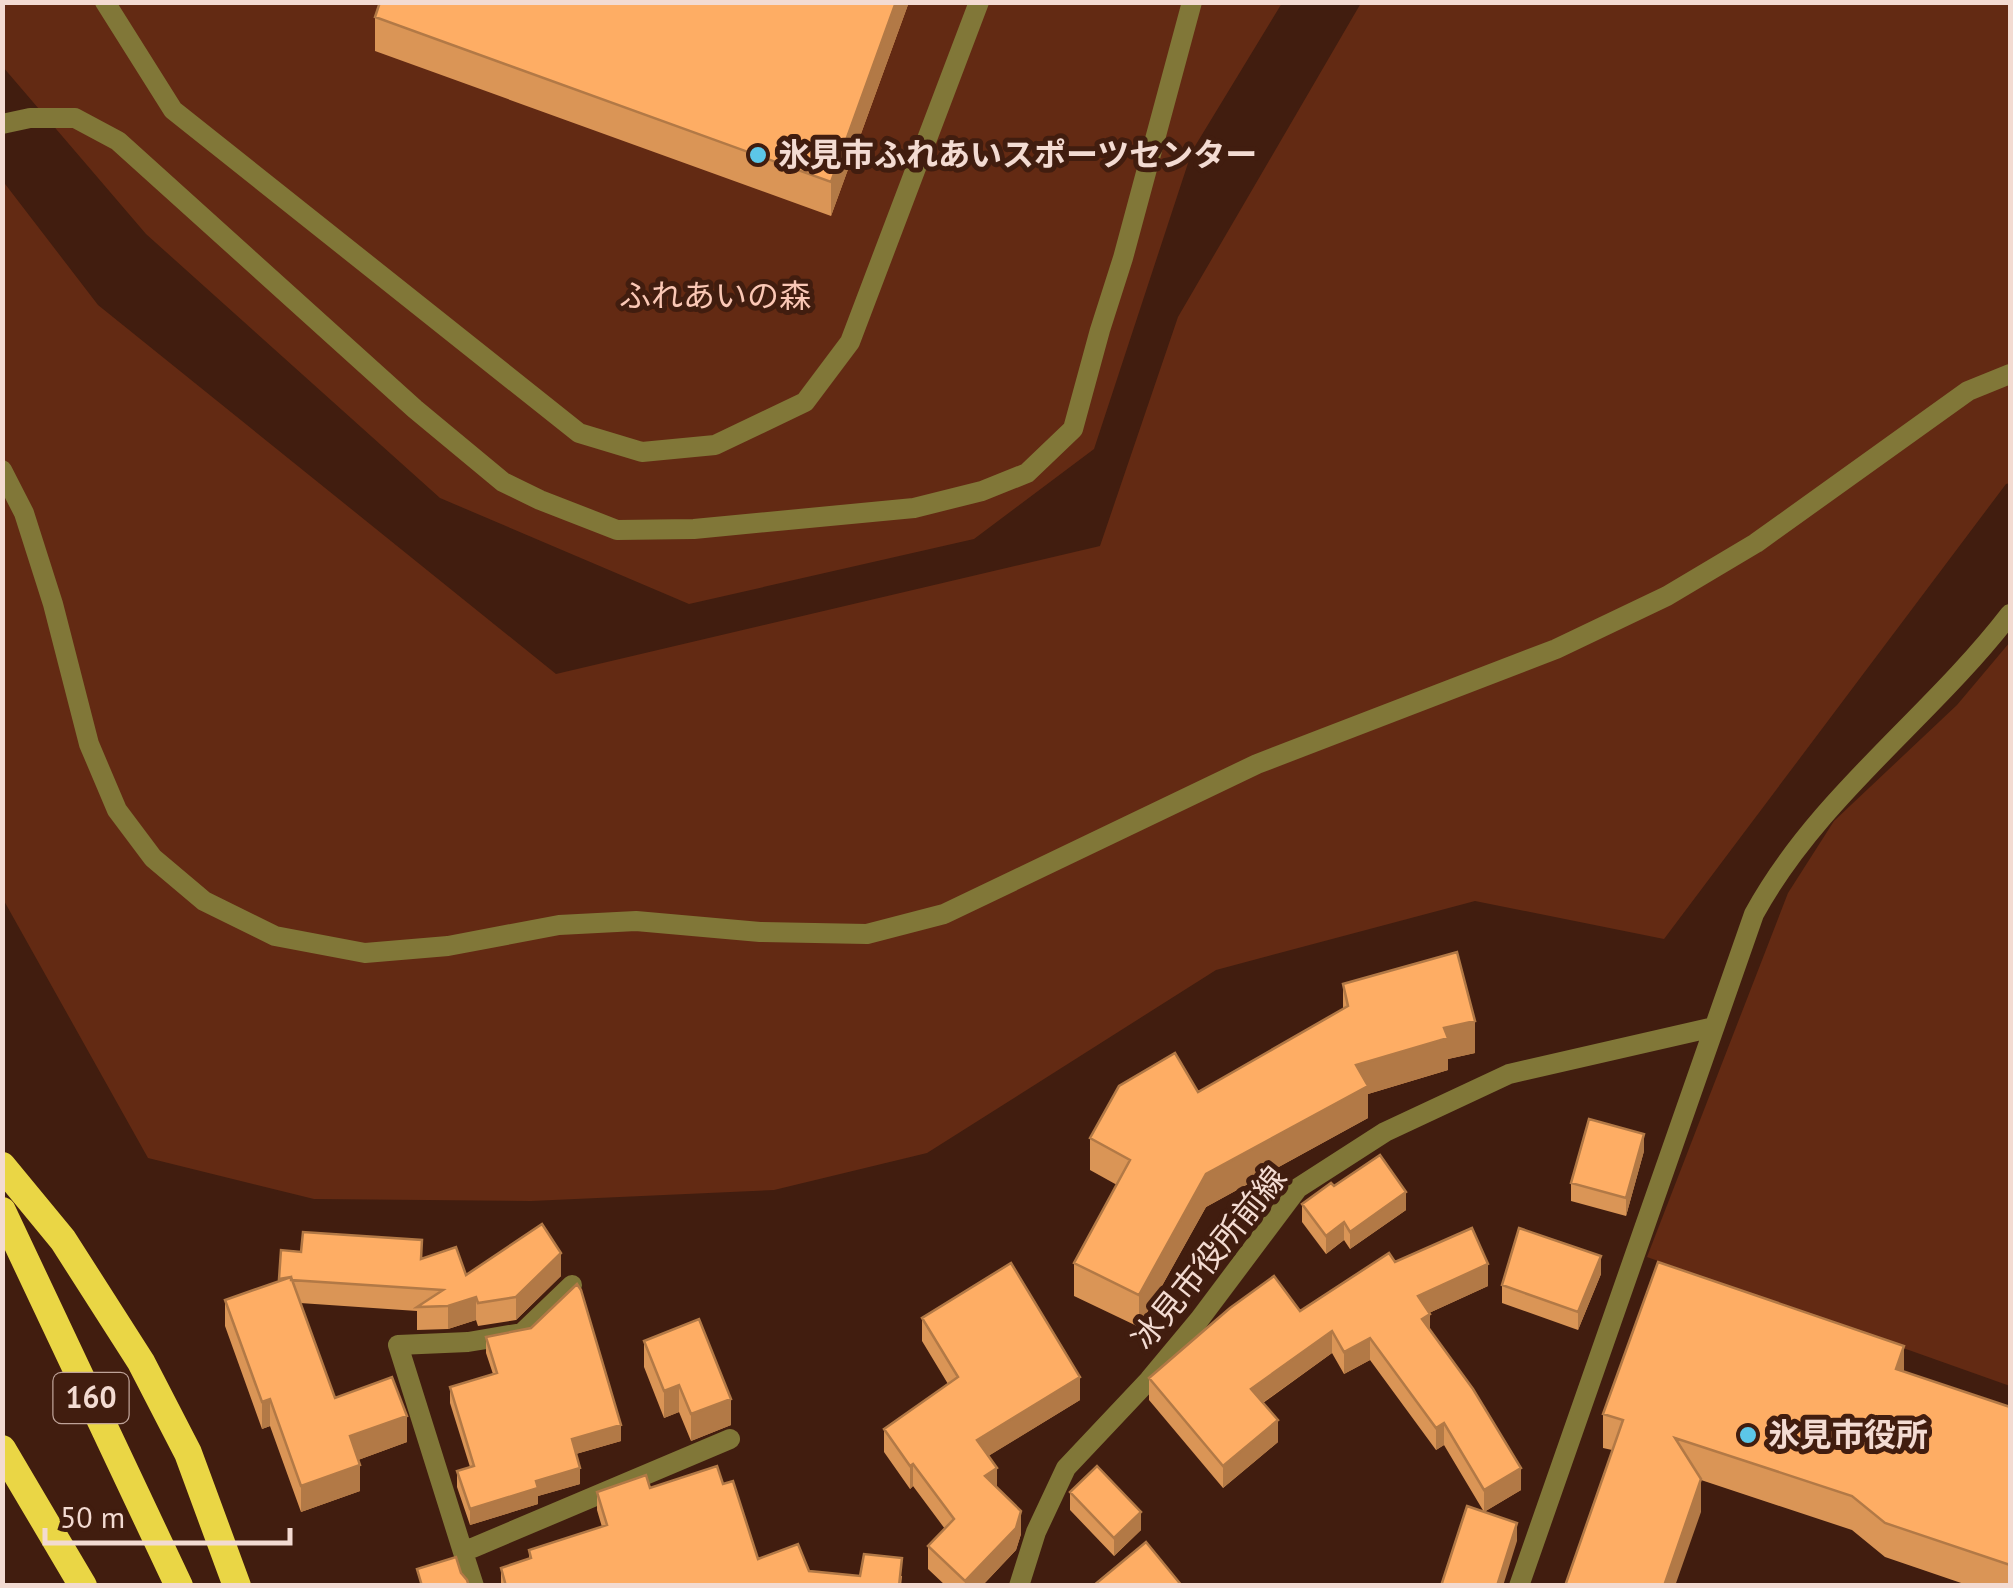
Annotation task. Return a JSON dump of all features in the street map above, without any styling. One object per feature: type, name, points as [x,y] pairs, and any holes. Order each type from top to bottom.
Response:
[{"type":"highway","points":[[2,1166],[63,1240],[141,1362],[188,1453],[237,1586]]},
{"type":"highway","name":"160","points":[[2,1211],[178,1586]]},
{"type":"highway","points":[[2,1449],[83,1586]]},
{"type":"street","points":[[105,2],[173,110],[579,434],[642,452],[716,445],[805,402],[850,342],[979,2]]},
{"type":"street","points":[[2,124],[30,118],[75,118],[118,141],[414,409],[502,482],[540,500],[618,530],[694,529],[914,508],[982,491],[1027,473],[1073,429],[1192,2]]},
{"type":"street","points":[[2,470],[24,513],[53,604],[89,744],[117,810],[153,858],[204,901],[276,936],[365,952],[448,946],[559,925],[636,921],[760,932],[867,934],[944,914],[1258,764],[1556,649],[1667,596],[1756,543],[1968,391],[2010,374]]},
{"type":"street","points":[[1519,1586],[1754,914],[1775,876],[1859,775],[1980,654],[2010,614]]},
{"type":"street","name":"冰見市役所前線","points":[[1019,1586],[1036,1532],[1066,1468],[1199,1320],[1298,1188],[1385,1132],[1509,1074],[1714,1028]]},
{"type":"street","points":[[474,1586],[398,1345],[468,1342],[522,1332],[572,1286]]},
{"type":"street","points":[[463,1552],[730,1440]]},
{"type":"green space","name":"ふれあいの森","points":[[2,3],[1282,3],[1192,151],[1094,449],[974,539],[689,604],[440,498],[146,234],[3,67]]},
{"type":"green space","points":[[1361,3],[2010,3],[2010,483],[1664,939],[1475,901],[1216,970],[927,1153],[774,1190],[531,1201],[314,1199],[148,1158],[3,899],[2,180],[98,305],[556,674],[1100,546],[1178,317]]},
{"type":"green space","points":[[2010,642],[2010,1386],[1647,1257],[1788,893],[1834,821],[1957,705]]},
{"type":"building","name":"氷見市ふれあいスポーツセンター","points":[[380,2],[896,2],[831,182],[375,17]]},
{"type":"building","points":[[1457,952],[1475,1021],[1444,1028],[1448,1038],[1356,1065],[1368,1086],[1206,1174],[1139,1295],[1074,1263],[1130,1160],[1090,1138],[1119,1086],[1175,1053],[1198,1092],[1348,1006],[1343,984]]},
{"type":"building","points":[[1589,1119],[1644,1134],[1626,1198],[1571,1183]]},
{"type":"building","points":[[1380,1155],[1406,1192],[1350,1232],[1344,1222],[1326,1236],[1302,1204]]},
{"type":"building","points":[[542,1224],[561,1253],[516,1297],[478,1303],[476,1297],[448,1306],[417,1307],[443,1290],[279,1279],[281,1250],[301,1252],[303,1232],[422,1240],[421,1259],[456,1247],[466,1275]]},
{"type":"building","points":[[1472,1228],[1488,1264],[1418,1296],[1430,1314],[1422,1319],[1473,1389],[1521,1468],[1484,1490],[1444,1423],[1436,1428],[1370,1338],[1344,1352],[1332,1331],[1251,1389],[1278,1420],[1223,1466],[1149,1378],[1230,1308],[1274,1276],[1300,1311],[1389,1253],[1395,1262]]},
{"type":"building","points":[[1519,1228],[1601,1256],[1578,1312],[1502,1285]]},
{"type":"building","points":[[1658,1262],[1904,1346],[1896,1369],[2010,1407],[2010,1565],[1885,1523],[1852,1496],[1675,1438],[1701,1479],[1664,1586],[1565,1586],[1623,1420],[1603,1414]]},
{"type":"building","points":[[1011,1263],[1080,1377],[977,1440],[997,1468],[985,1476],[1021,1511],[1016,1528],[965,1581],[928,1546],[954,1519],[884,1429],[958,1377],[922,1318]]},
{"type":"building","points":[[291,1277],[335,1398],[392,1377],[407,1416],[350,1436],[360,1465],[301,1486],[270,1399],[262,1402],[225,1300]]},
{"type":"building","points":[[577,1284],[621,1425],[572,1439],[580,1468],[536,1481],[538,1488],[470,1509],[457,1471],[474,1466],[450,1387],[497,1373],[486,1337],[531,1328]]},
{"type":"building","points":[[699,1319],[731,1399],[691,1414],[679,1385],[664,1391],[644,1341]]},
{"type":"building","points":[[717,1466],[723,1484],[733,1481],[758,1559],[798,1544],[809,1571],[860,1576],[864,1554],[902,1558],[899,1586],[506,1586],[501,1568],[531,1558],[529,1550],[607,1525],[597,1492],[646,1475],[650,1488]]},
{"type":"building","points":[[1097,1466],[1141,1512],[1114,1538],[1070,1492]]},
{"type":"building","points":[[1467,1506],[1517,1523],[1497,1586],[1441,1586]]},
{"type":"building","points":[[1146,1542],[1182,1586],[1093,1586]]},
{"type":"building","points":[[456,1557],[469,1586],[422,1586],[417,1569]]},
{"type":"place","name":"氷見市ふれあいスポーツセンター","points":[[758,155]]},
{"type":"place","name":"氷見市役所","points":[[1748,1435]]}]
